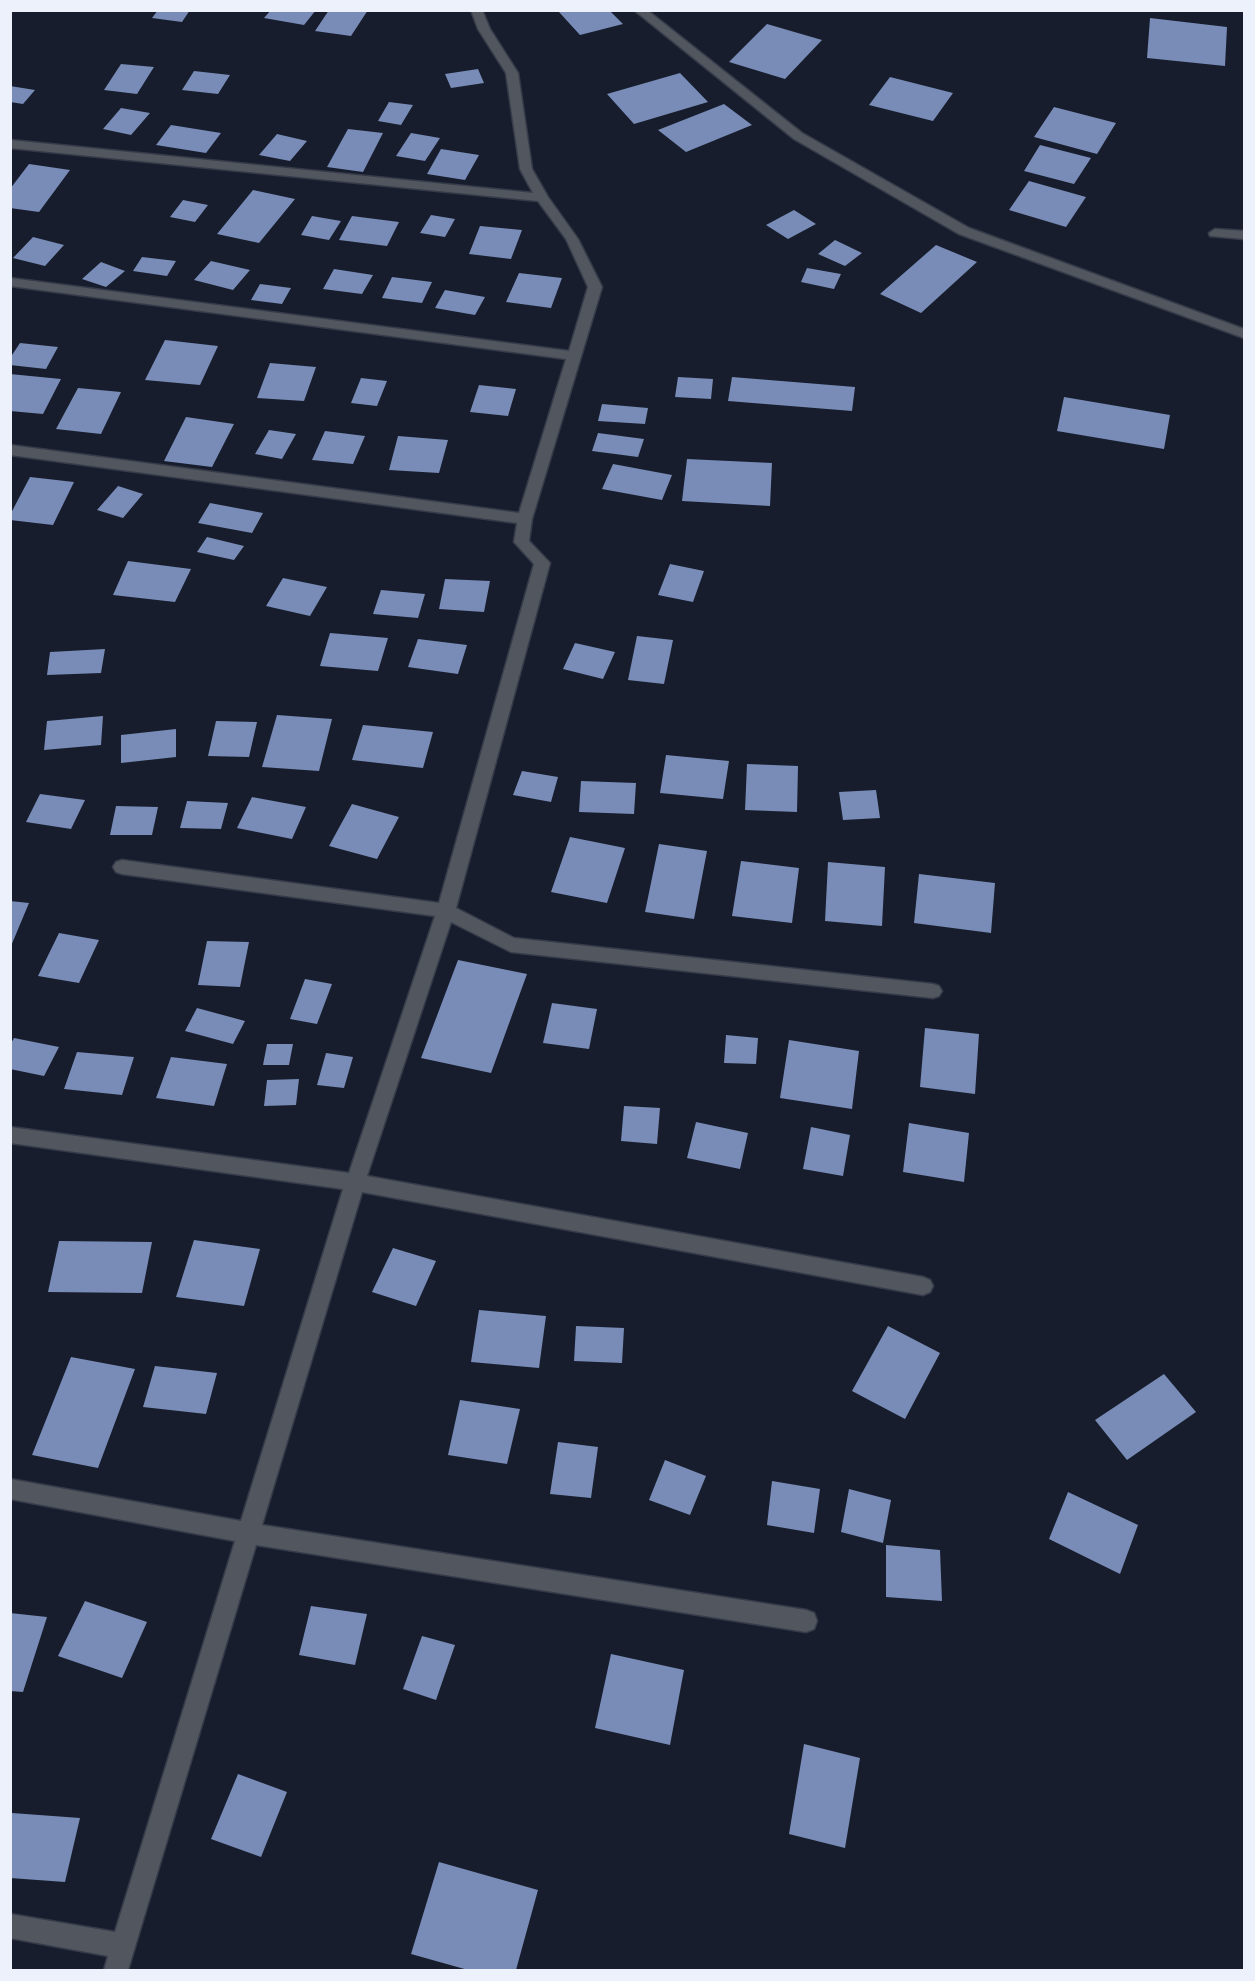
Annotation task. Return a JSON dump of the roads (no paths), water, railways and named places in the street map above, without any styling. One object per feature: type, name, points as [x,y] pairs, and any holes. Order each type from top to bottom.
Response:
[{"type":"street","points":[[116,1971],[355,1182],[446,911],[542,563],[521,542],[525,519],[595,287],[572,239],[542,198],[526,169],[520,142],[513,73],[484,29],[476,10]]},
{"type":"street","points":[[639,10],[798,136],[964,231],[1245,334]]},
{"type":"street","points":[[10,144],[542,198]]},
{"type":"street","points":[[1215,233],[1245,235]]},
{"type":"street","points":[[10,282],[574,356]]},
{"type":"street","points":[[10,450],[525,519]]},
{"type":"street","points":[[122,867],[446,911],[511,945],[933,991]]},
{"type":"street","points":[[10,1135],[355,1182],[923,1286]]},
{"type":"street","points":[[10,1489],[248,1533],[806,1621]]},
{"type":"street","points":[[10,1926],[123,1946]]}]
